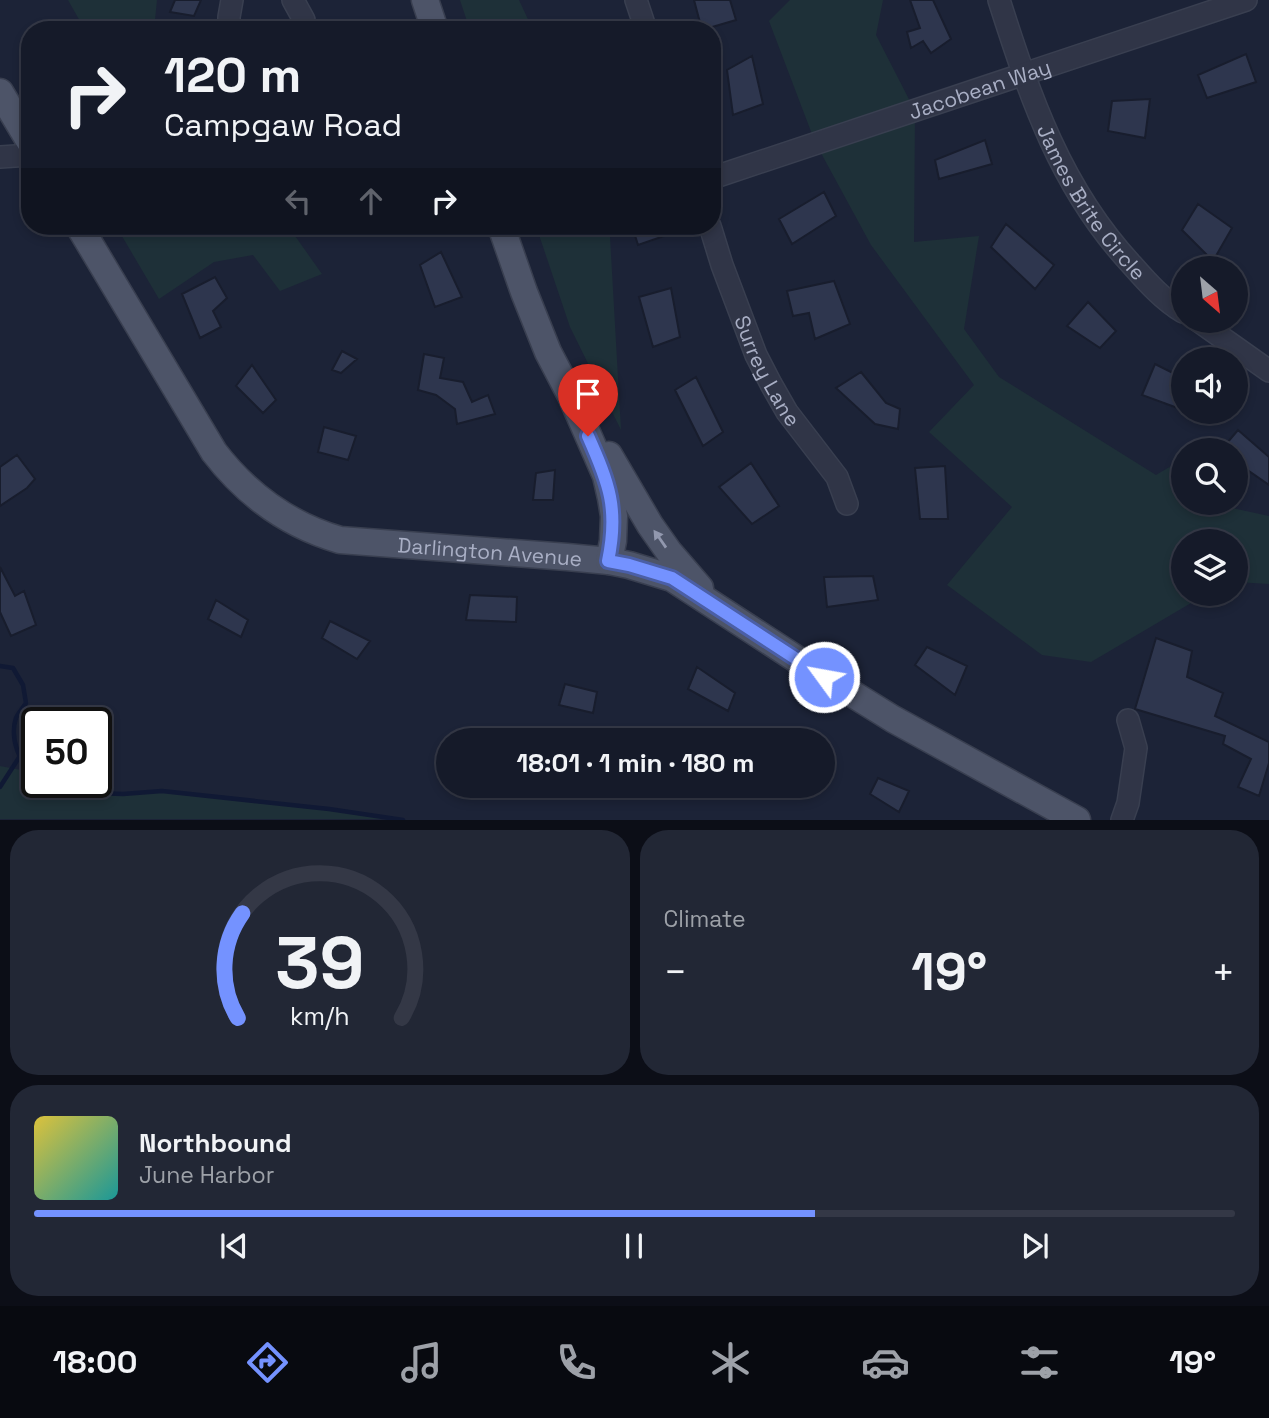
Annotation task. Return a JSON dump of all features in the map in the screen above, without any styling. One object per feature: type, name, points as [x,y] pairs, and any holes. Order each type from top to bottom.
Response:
[{"type":"main road","points":[[425,0],[432,21]]},
{"type":"main road","points":[[0,92],[21,127]]},
{"type":"main road","name":"Darlington Avenue","points":[[84,235],[214,452],[248,491],[295,523],[340,540],[567,556],[629,565],[672,578],[892,719],[1077,820]]},
{"type":"main road","points":[[504,235],[548,352],[606,476],[614,516],[613,541],[608,561]]},
{"type":"main road","points":[[570,396],[650,525],[669,552],[720,610]]},
{"type":"street","points":[[229,21],[232,0]]},
{"type":"street","points":[[293,0],[304,21]]},
{"type":"street","points":[[636,0],[643,21]]},
{"type":"street","name":"James Brite Circle","points":[[999,0],[1023,76],[1054,151],[1073,186],[1118,251],[1171,303]]},
{"type":"street","name":"Jacobean Way","points":[[721,175],[1246,0]]},
{"type":"street","points":[[0,157],[21,156]]},
{"type":"street","name":"Surrey Lane","points":[[712,235],[756,355],[787,412],[837,477],[847,504]]},
{"type":"street","points":[[1216,333],[1269,371]]},
{"type":"street","points":[[1122,820],[1128,803],[1136,748],[1128,720]]},
{"type":"shaded area","points":[[68,0],[157,0],[155,21],[80,21]]},
{"type":"shaded area","points":[[460,0],[519,0],[529,21],[467,21]]},
{"type":"shaded area","points":[[790,0],[883,0],[876,35],[915,111],[914,242],[979,236],[964,329],[999,377],[1156,475],[1171,466],[1171,515],[1248,515],[1248,511],[1269,516],[1269,584],[1248,583],[1248,529],[1171,529],[1171,606],[1186,606],[1091,662],[1042,655],[947,585],[1012,507],[929,432],[974,385],[871,245],[815,142],[769,21]]},
{"type":"shaded area","points":[[121,235],[294,235],[322,274],[280,291],[253,255],[214,262],[159,299]]},
{"type":"shaded area","points":[[539,235],[609,235],[621,430],[570,327]]},
{"type":"shaded area","points":[[0,766],[21,770],[21,798],[112,798],[112,794],[162,791],[403,819],[0,819]]},
{"type":"building","points":[[175,0],[201,0],[194,16],[170,12]]},
{"type":"building","points":[[694,0],[730,0],[736,20],[721,24],[721,21],[700,21]]},
{"type":"building","points":[[910,0],[933,0],[951,39],[931,53],[923,41],[911,48],[907,32],[920,28]]},
{"type":"building","points":[[1246,54],[1256,82],[1207,98],[1198,75]]},
{"type":"building","points":[[752,56],[763,104],[733,115],[727,70]]},
{"type":"building","points":[[1150,99],[1145,138],[1108,131],[1112,101]]},
{"type":"building","points":[[985,140],[992,164],[939,179],[935,160]]},
{"type":"building","points":[[824,192],[836,216],[792,244],[779,219]]},
{"type":"building","points":[[1198,204],[1232,228],[1216,256],[1208,256],[1182,230]]},
{"type":"building","points":[[1006,224],[1054,265],[1035,289],[991,247]]},
{"type":"building","points":[[635,235],[667,235],[638,245]]},
{"type":"building","points":[[441,252],[462,297],[435,307],[420,265]]},
{"type":"building","points":[[215,277],[227,298],[213,311],[221,327],[200,338],[182,294]]},
{"type":"building","points":[[834,281],[850,324],[815,339],[809,313],[793,316],[787,291]]},
{"type":"building","points":[[671,288],[680,337],[653,347],[639,297]]},
{"type":"building","points":[[1088,302],[1116,331],[1100,348],[1067,326]]},
{"type":"building","points":[[342,351],[357,359],[341,373],[332,370]]},
{"type":"building","points":[[424,354],[444,358],[440,378],[463,382],[472,402],[488,395],[495,414],[457,424],[455,409],[436,395],[418,390]]},
{"type":"building","points":[[1155,364],[1171,372],[1171,406],[1142,395]]},
{"type":"building","points":[[252,365],[276,400],[263,413],[236,386]]},
{"type":"building","points":[[861,372],[886,403],[900,409],[898,429],[875,424],[836,388]]},
{"type":"building","points":[[696,377],[723,432],[703,446],[675,390]]},
{"type":"building","points":[[324,427],[356,436],[348,460],[318,452]]},
{"type":"building","points":[[1238,430],[1247,438],[1231,438]]},
{"type":"building","points":[[1248,439],[1269,457],[1269,485],[1248,470]]},
{"type":"building","points":[[17,455],[35,479],[27,488],[0,506],[0,467]]},
{"type":"building","points":[[751,463],[779,506],[752,524],[719,487]]},
{"type":"building","points":[[945,466],[948,519],[920,519],[915,468]]},
{"type":"building","points":[[555,470],[553,500],[533,500],[536,473]]},
{"type":"building","points":[[0,567],[15,596],[24,591],[36,625],[11,636],[0,612]]},
{"type":"building","points":[[873,576],[878,600],[827,607],[824,577]]},
{"type":"building","points":[[470,595],[517,597],[516,622],[466,620]]},
{"type":"building","points":[[216,600],[248,620],[241,637],[208,619]]},
{"type":"building","points":[[330,621],[370,641],[357,659],[322,638]]},
{"type":"building","points":[[1156,638],[1192,651],[1187,677],[1223,693],[1215,716],[1269,742],[1269,763],[1259,796],[1238,787],[1251,759],[1223,744],[1225,736],[1135,709]]},
{"type":"building","points":[[927,647],[967,666],[955,695],[915,665]]},
{"type":"building","points":[[697,667],[735,693],[728,711],[688,689]]},
{"type":"building","points":[[565,684],[597,692],[593,713],[559,705]]},
{"type":"building","points":[[878,778],[909,791],[899,812],[870,794]]},
{"type":"waterway","points":[[0,666],[13,668],[23,685],[26,703],[23,707]]},
{"type":"waterway","points":[[21,710],[14,725],[15,742],[21,759]]},
{"type":"waterway","points":[[0,787],[20,756]]},
{"type":"waterway","points":[[112,794],[162,791],[403,820]]},
{"type":"route","points":[[588,436],[606,476],[614,516],[613,541],[608,561],[647,569],[672,578],[824,677]]}]
